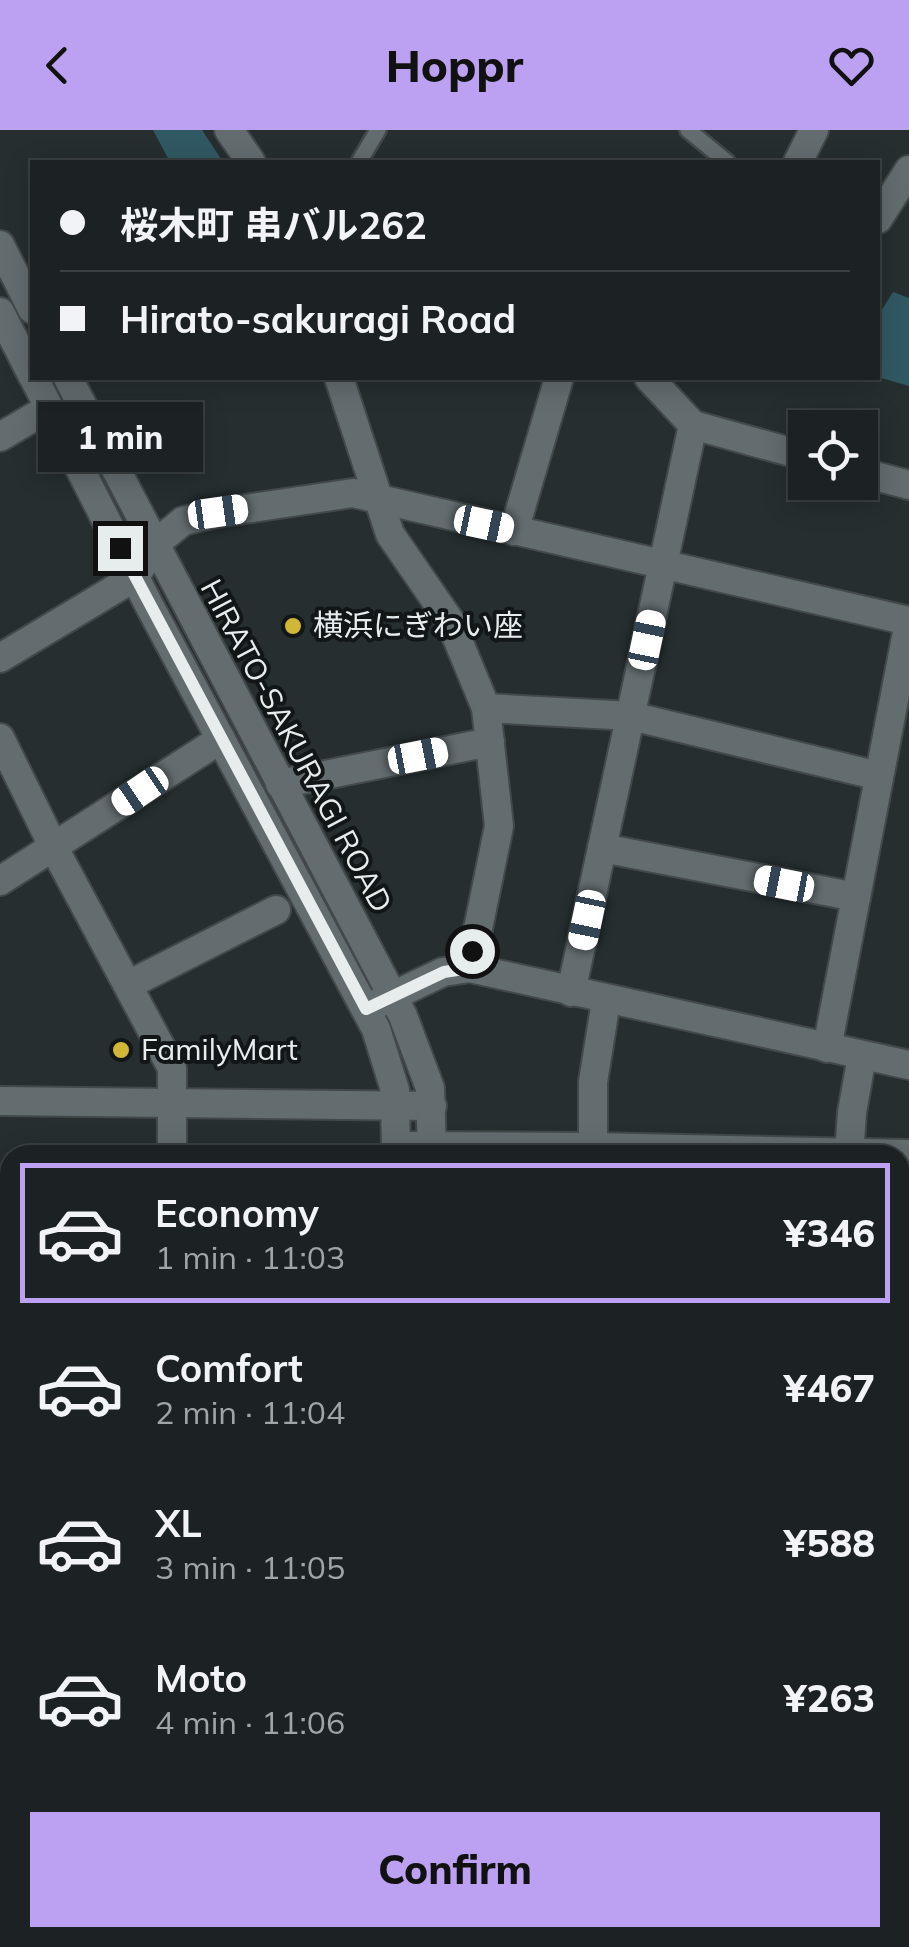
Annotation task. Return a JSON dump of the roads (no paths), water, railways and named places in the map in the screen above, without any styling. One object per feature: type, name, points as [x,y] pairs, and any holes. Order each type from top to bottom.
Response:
[{"type":"street","points":[[228,130],[250,160]]},
{"type":"street","points":[[799,160],[814,130]]},
{"type":"street","points":[[880,216],[909,170]]},
{"type":"street","points":[[0,245],[30,305]]},
{"type":"street","name":"HIRATO-SAKURAGI ROAD","points":[[0,312],[30,370]]},
{"type":"street","name":"HIRATO-SAKURAGI ROAD","points":[[35,380],[135,577],[366,1009],[388,1061],[396,1106],[396,1145]]},
{"type":"street","name":"HIRATO-SAKURAGI ROAD","points":[[69,380],[419,1052],[430,1088],[432,1145]]},
{"type":"street","points":[[340,380],[390,534],[450,621],[486,708],[499,826],[470,968]]},
{"type":"street","points":[[514,530],[557,380]]},
{"type":"street","points":[[651,380],[693,425],[788,451]]},
{"type":"street","points":[[0,437],[49,408]]},
{"type":"street","points":[[572,992],[693,425]]},
{"type":"street","points":[[878,477],[909,485]]},
{"type":"street","points":[[0,658],[135,577],[154,545],[183,521],[218,512],[353,493],[909,622],[827,1048]]},
{"type":"street","points":[[486,708],[631,716],[879,776]]},
{"type":"street","points":[[0,738],[172,1068],[172,1145]]},
{"type":"street","points":[[0,882],[221,739]]},
{"type":"street","points":[[280,784],[490,742]]},
{"type":"street","points":[[602,848],[856,898]]},
{"type":"street","points":[[128,985],[276,910]]},
{"type":"street","points":[[366,1009],[444,972],[470,968],[909,1066]]},
{"type":"street","points":[[593,1145],[593,1082],[606,1001]]},
{"type":"street","points":[[850,1145],[862,1056]]},
{"type":"street","points":[[0,1101],[432,1106]]},
{"type":"lane","points":[[360,160],[378,130]]},
{"type":"lane","points":[[688,130],[725,160]]},
{"type":"place","name":"横浜にぎわい座","points":[[293,626]]},
{"type":"place","name":"FamilyMart","points":[[121,1050]]}]
